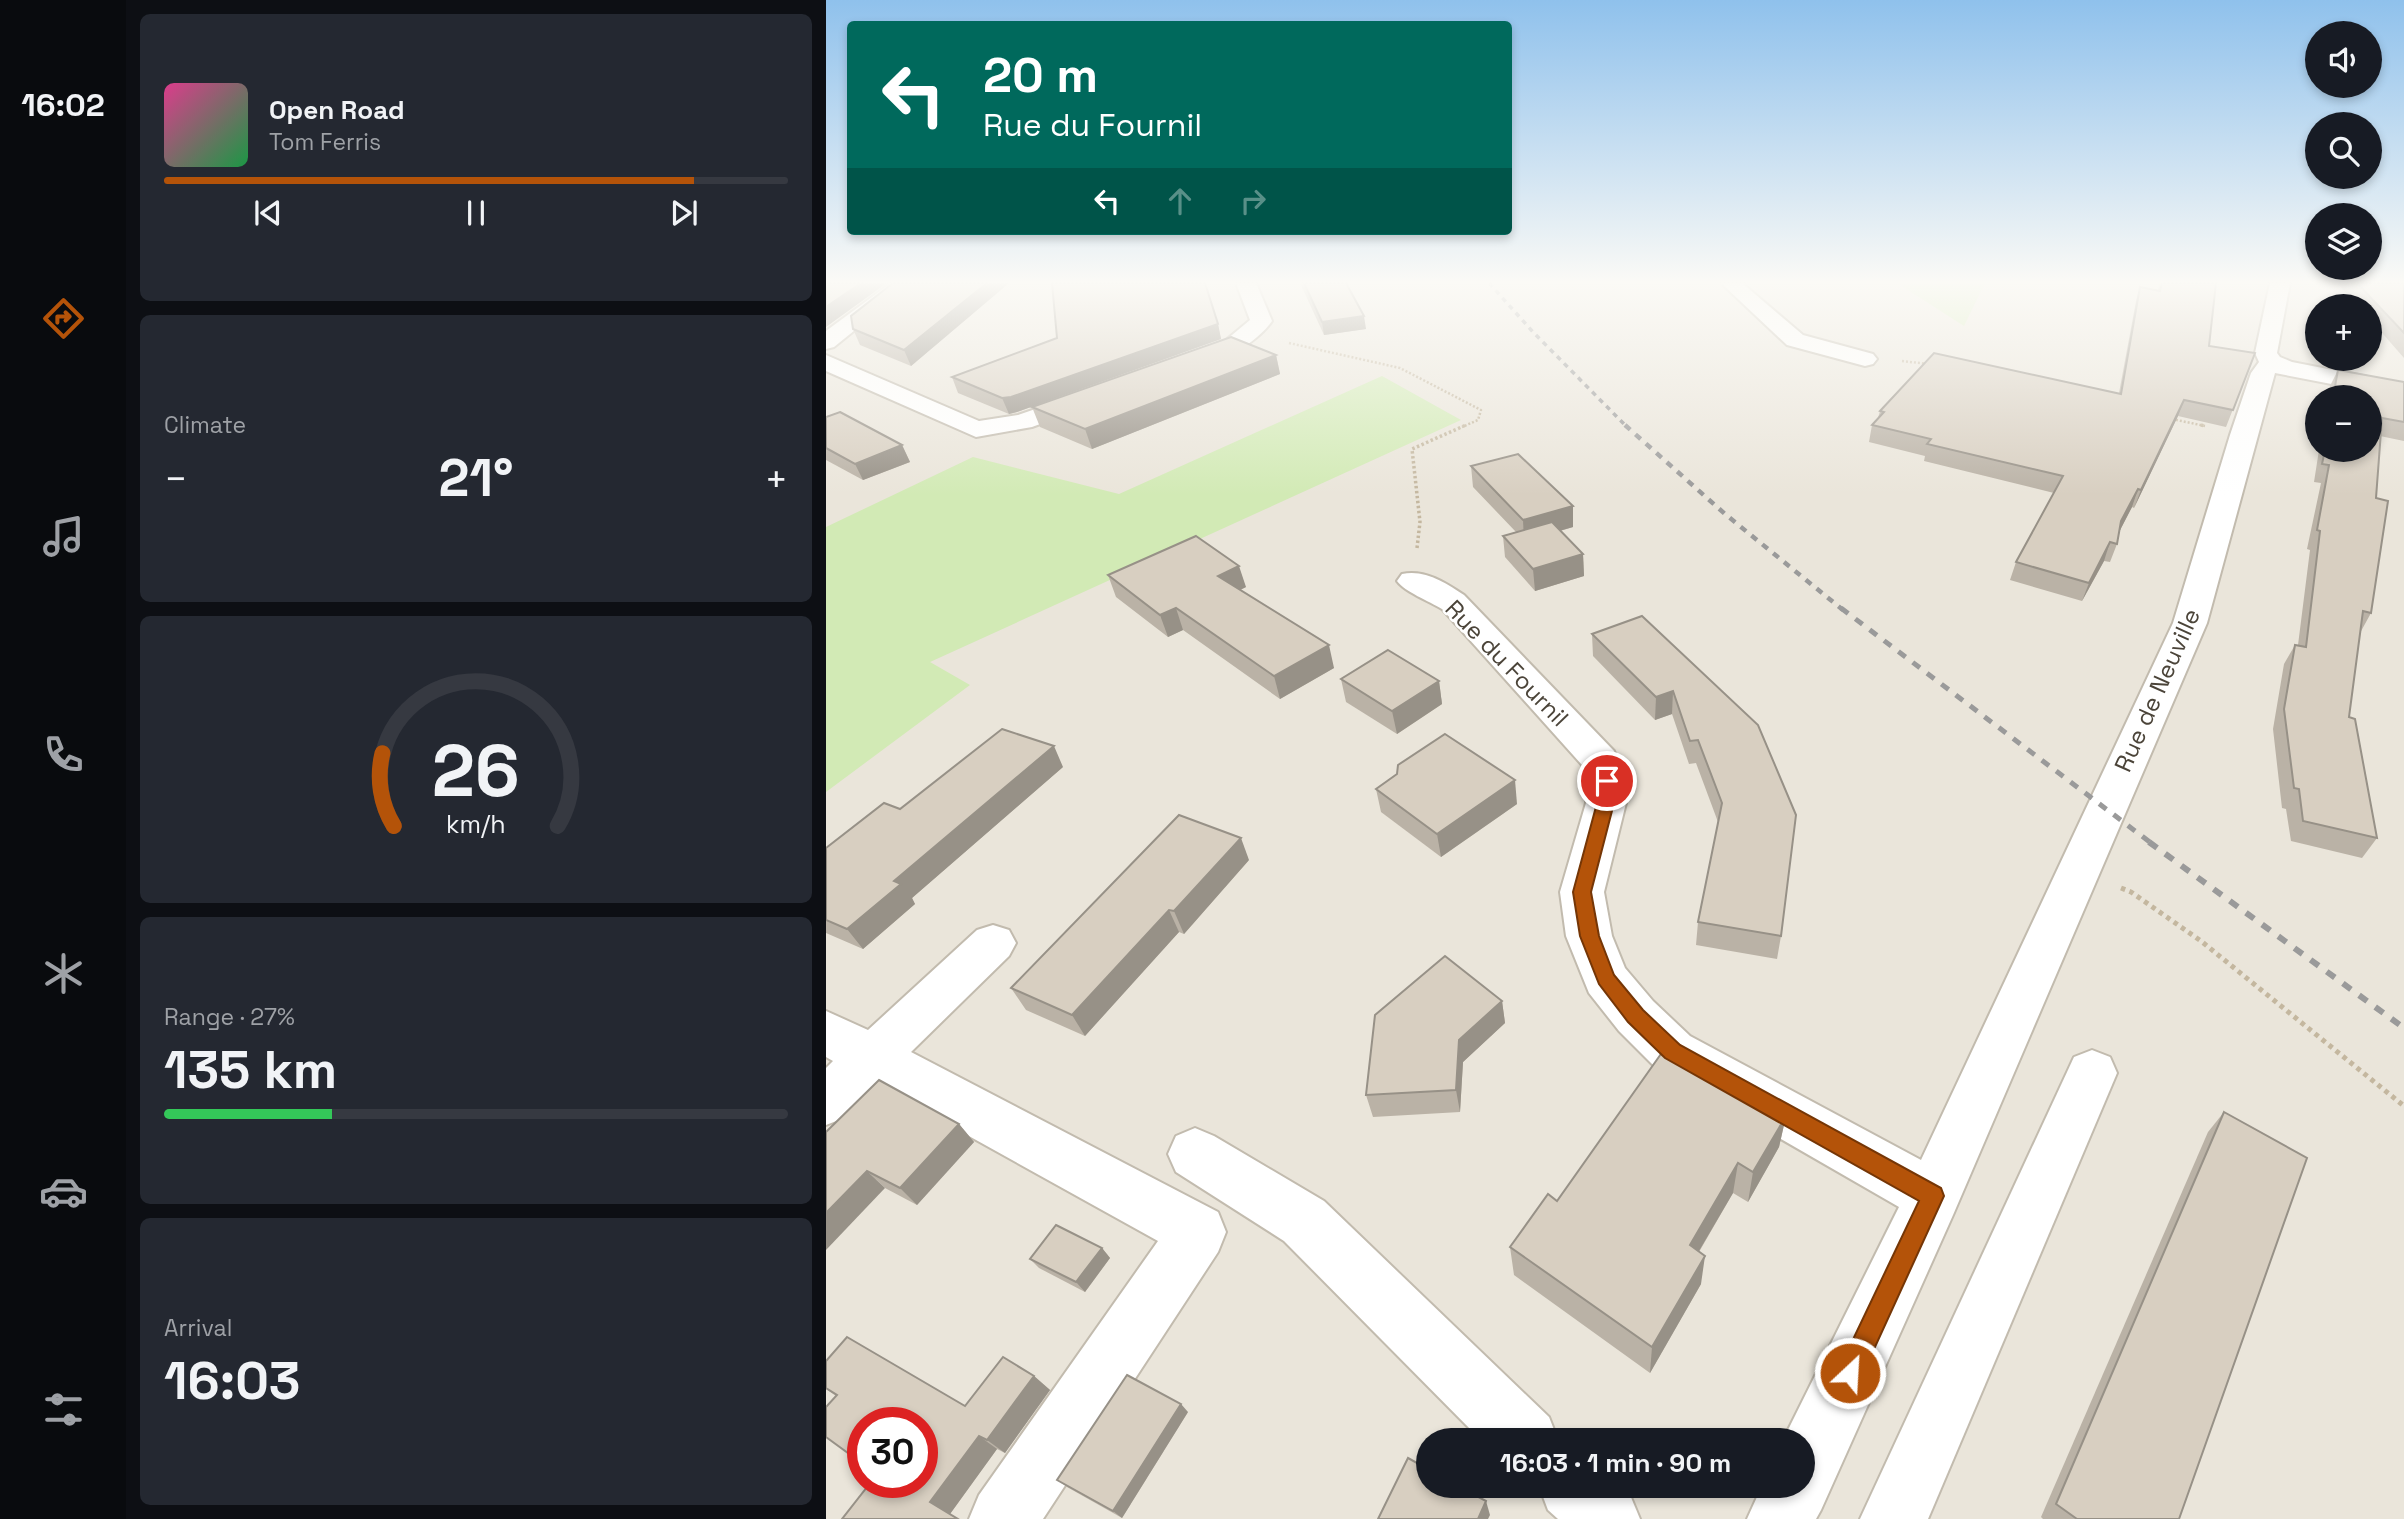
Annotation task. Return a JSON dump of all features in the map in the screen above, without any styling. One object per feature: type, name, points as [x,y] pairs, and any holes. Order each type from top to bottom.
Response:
[{"type":"street","points":[[1172,368],[1210,354]]},
{"type":"street","points":[[1846,354],[1865,359]]},
{"type":"street","points":[[2266,354],[2271,362],[2286,368],[2404,391]]},
{"type":"street","points":[[826,362],[976,429],[1023,422],[1110,390]]},
{"type":"street","name":"Rue de Neuville","points":[[1815,1446],[1933,1196],[2190,623],[2243,435],[2263,373],[2271,362]]},
{"type":"street","name":"Rue du Fournil","points":[[1413,580],[1433,589],[1453,603],[1600,760],[1607,781],[1605,803],[1582,892],[1589,936],[1606,979],[1636,1016],[1672,1051],[1933,1196]]},
{"type":"street","points":[[826,1101],[850,1044],[993,943]]},
{"type":"street","points":[[850,1044],[1198,1232],[1003,1519]]},
{"type":"street","points":[[1894,1519],[2092,1073]]},
{"type":"street","points":[[1195,1154],[1304,1221],[1514,1428]]},
{"type":"street","points":[[1584,1498],[1606,1519]]},
{"type":"street","points":[[1781,1519],[1791,1498]]},
{"type":"path","points":[[1336,354],[1400,368],[1481,410],[1478,420],[1412,449],[1420,522],[1413,580]]},
{"type":"path","points":[[1865,359],[1932,365]]},
{"type":"path","points":[[2162,416],[2243,435]]},
{"type":"path","points":[[2078,872],[2131,891],[2201,941],[2404,1106]]},
{"type":"shaded area","points":[[826,354],[2305,354],[2305,371],[2382,371],[2382,354],[2404,354],[2404,1519],[826,1519]]},
{"type":"green space","points":[[1382,376],[1461,420],[930,662],[970,685],[826,792],[826,527],[973,457],[1119,494]]},
{"type":"building","points":[[1014,354],[1133,354],[1011,397],[1002,398],[952,377]]},
{"type":"building","points":[[1183,354],[1276,355],[1085,429],[1032,407]]},
{"type":"building","points":[[1933,354],[2121,394],[2128,354],[2255,354],[2233,410],[2184,400],[2141,490],[2138,489],[2121,521],[2117,544],[2110,542],[2089,583],[2016,562],[2063,476],[1927,444],[1931,439],[1872,425],[1884,412],[1880,411]]},
{"type":"building","points":[[2338,371],[2404,382],[2404,422],[2382,418],[2382,385],[2335,385]]},
{"type":"building","points":[[840,412],[902,445],[855,464],[826,448],[826,417]]},
{"type":"building","points":[[1518,454],[1573,506],[1523,520],[1471,466]]},
{"type":"building","points":[[2379,462],[2376,498],[2388,501],[2371,613],[2363,611],[2349,717],[2355,719],[2377,838],[2303,821],[2299,789],[2294,788],[2284,709],[2295,645],[2306,647],[2320,531],[2317,530],[2329,465],[2322,464]]},
{"type":"building","points":[[1552,522],[1583,554],[1533,569],[1503,536]]},
{"type":"building","points":[[1196,536],[1239,566],[1218,576],[1329,645],[1274,676],[1176,608],[1160,615],[1108,575]]},
{"type":"building","points":[[1642,616],[1758,725],[1796,815],[1781,936],[1698,922],[1722,803],[1698,740],[1690,741],[1673,691],[1656,697],[1592,634]]},
{"type":"building","points":[[1388,650],[1439,681],[1392,711],[1341,679]]},
{"type":"building","points":[[1002,729],[1054,746],[894,881],[901,884],[847,929],[826,920],[826,848],[884,803],[900,809]]},
{"type":"building","points":[[1445,734],[1515,780],[1437,834],[1376,789],[1397,774],[1398,765]]},
{"type":"building","points":[[1179,815],[1241,838],[1174,911],[1169,910],[1072,1015],[1011,988]]},
{"type":"building","points":[[1445,956],[1502,1001],[1459,1040],[1456,1090],[1366,1095],[1375,1015]]},
{"type":"building","points":[[1668,1044],[1757,1094],[1786,1116],[1753,1172],[1738,1163],[1690,1245],[1705,1256],[1652,1347],[1510,1247],[1548,1194],[1557,1201]]},
{"type":"building","points":[[879,1080],[959,1124],[900,1188],[867,1171],[826,1213],[826,1132]]},
{"type":"building","points":[[2224,1112],[2307,1158],[2179,1519],[2077,1519],[2056,1504]]},
{"type":"building","points":[[1056,1225],[1102,1248],[1076,1282],[1030,1259]]},
{"type":"building","points":[[847,1337],[965,1406],[1003,1357],[1034,1376],[987,1440],[979,1436],[938,1491],[938,1407],[847,1407],[847,1452],[826,1437],[826,1407],[837,1395],[826,1388],[826,1361]]},
{"type":"building","points":[[1127,1375],[1181,1404],[1113,1511],[1057,1480]]},
{"type":"building","points":[[1408,1458],[1416,1462],[1416,1498],[1480,1498],[1486,1501],[1478,1519],[1378,1519]]},
{"type":"building","points":[[858,1498],[933,1498],[930,1502],[958,1519],[842,1519]]},
{"type":"railway","points":[[1555,354],[1625,425]]},
{"type":"railway","points":[[1625,425],[1725,514],[1843,610]]},
{"type":"railway","points":[[1841,608],[2151,843]]},
{"type":"railway","points":[[2149,842],[2404,1028]]},
{"type":"route","points":[[1607,781],[1605,803],[1582,892],[1589,936],[1606,979],[1636,1016],[1672,1051],[1933,1196],[1850,1373]]}]
